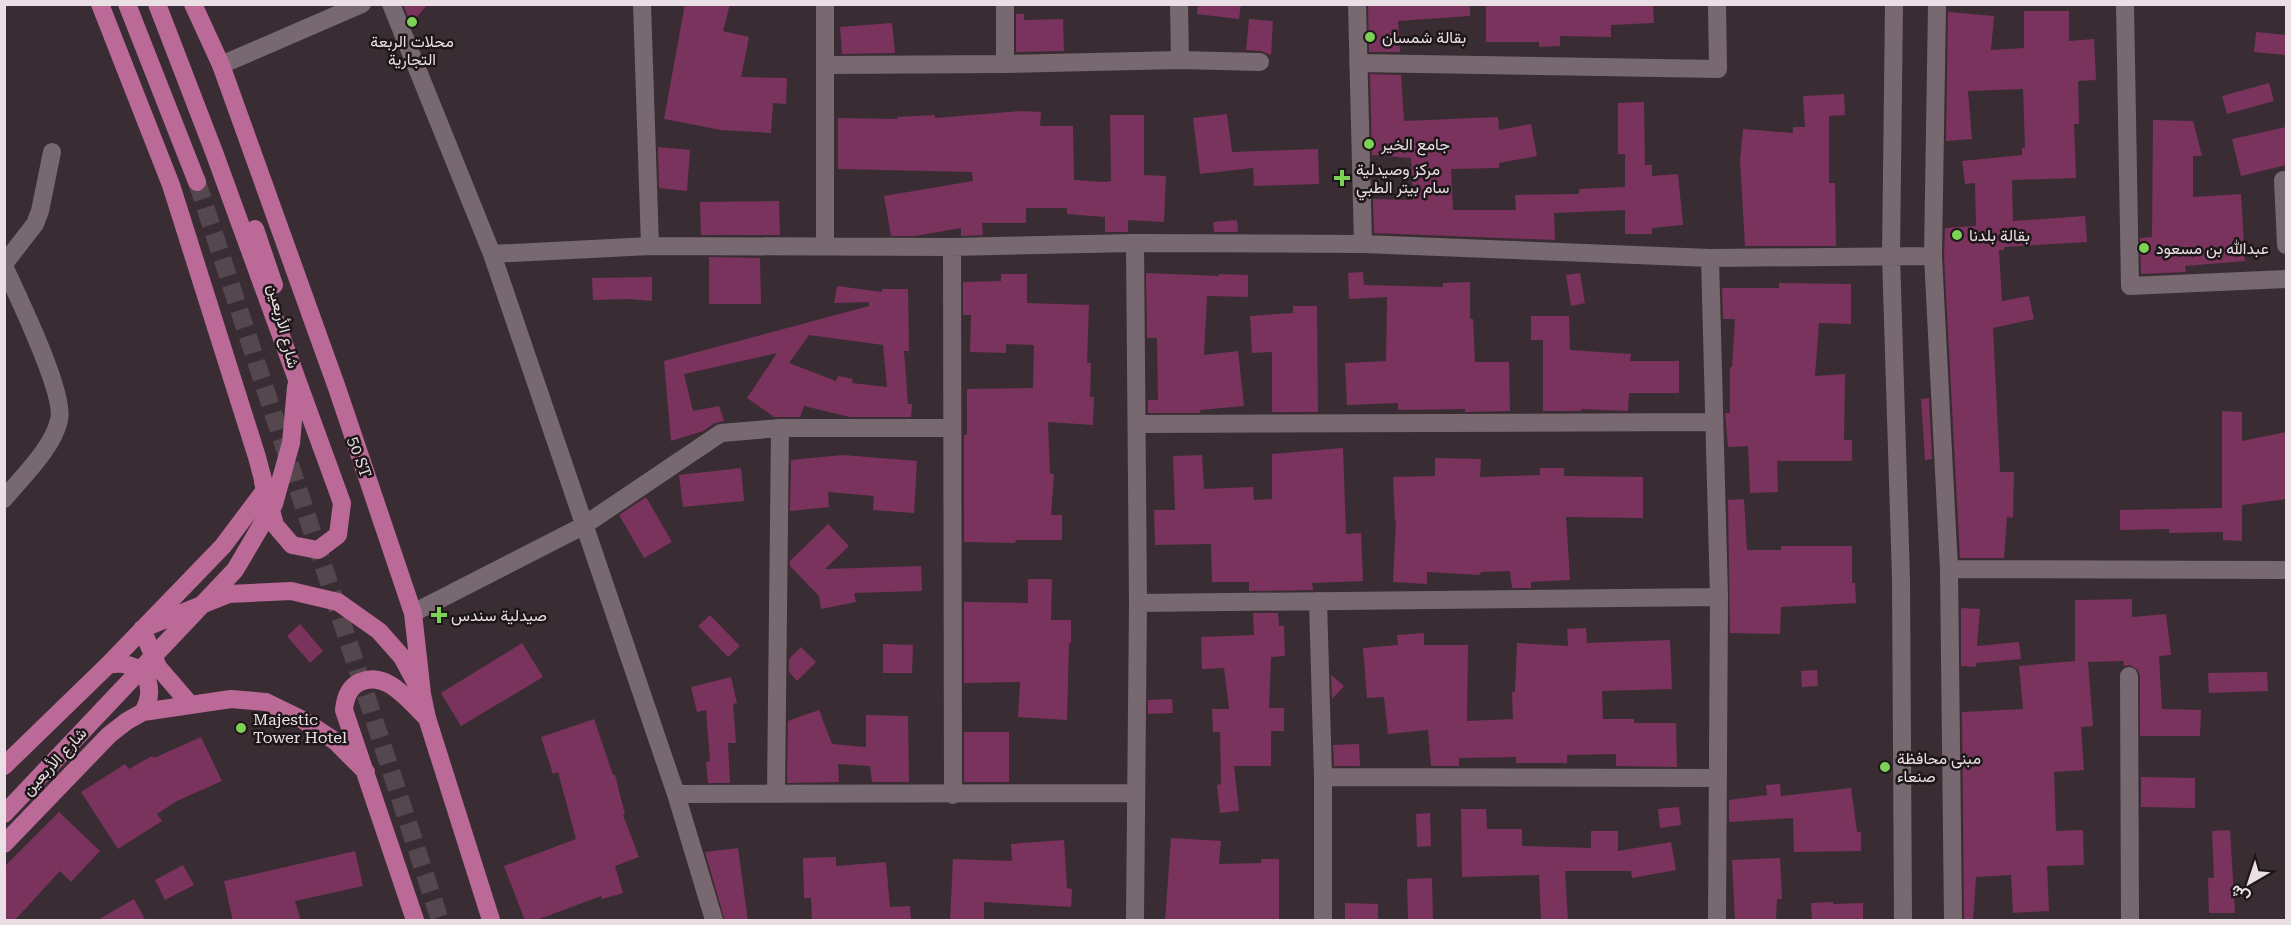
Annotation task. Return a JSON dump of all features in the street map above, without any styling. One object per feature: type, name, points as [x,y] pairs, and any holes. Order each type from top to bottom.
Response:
[{"type":"main road","points":[[100,4],[171,185],[257,457],[275,525],[292,545],[318,550],[338,535],[342,503],[214,152],[157,4]]},
{"type":"main road","points":[[127,4],[197,182]]},
{"type":"main road","name":"شارع الأربعين","points":[[4,814],[235,570],[274,504],[291,444],[297,369],[266,259],[168,4]]},
{"type":"main road","name":"50 ST","points":[[193,4],[221,65],[337,388],[413,614],[427,718],[491,921]]},
{"type":"main road","name":"شارع الأربعين","points":[[4,766],[108,665],[223,546],[265,490],[257,457]]},
{"type":"main road","points":[[189,704],[158,667],[142,629],[229,594],[291,591],[339,602],[379,631],[402,657],[422,694]]},
{"type":"main road","points":[[108,665],[127,664],[144,675],[150,693],[143,712]]},
{"type":"main road","points":[[415,921],[344,710],[345,698],[355,684],[369,678],[385,680],[427,718]]},
{"type":"main road","points":[[4,844],[109,735],[143,712],[231,699],[266,702],[303,720],[335,741],[366,772]]},
{"type":"street","points":[[221,65],[362,4]]},
{"type":"street","points":[[391,4],[492,254],[676,794],[714,921]]},
{"type":"street","points":[[642,4],[650,246]]},
{"type":"street","points":[[825,4],[825,246]]},
{"type":"street","points":[[1005,4],[1005,64]]},
{"type":"street","points":[[1179,4],[1180,60]]},
{"type":"street","points":[[1357,4],[1363,244]]},
{"type":"street","points":[[1358,63],[1718,69],[1717,4]]},
{"type":"street","points":[[1894,4],[1891,256],[1901,578],[1903,921]]},
{"type":"street","points":[[1937,4],[1933,256],[1949,569],[1953,921]]},
{"type":"street","points":[[2125,4],[2130,286],[2286,279]]},
{"type":"street","points":[[826,65],[1180,60],[1260,62]]},
{"type":"street","points":[[4,499],[45,449],[60,419],[57,389],[4,265],[35,224],[40,211],[52,152]]},
{"type":"street","points":[[2286,180],[2283,180],[2286,245]]},
{"type":"street","points":[[492,254],[650,246],[952,247],[1135,243],[1363,244],[1710,258],[1933,256]]},
{"type":"street","points":[[1135,243],[1138,424],[1135,921]]},
{"type":"street","points":[[952,247],[953,795]]},
{"type":"street","points":[[1710,258],[1719,597],[1717,921]]},
{"type":"street","points":[[1138,424],[1714,422]]},
{"type":"street","points":[[413,614],[584,526],[721,433],[780,428],[951,428]]},
{"type":"street","points":[[776,794],[780,428]]},
{"type":"street","points":[[1949,569],[2286,570]]},
{"type":"street","points":[[1138,603],[1719,597]]},
{"type":"street","points":[[1318,602],[1323,777],[1323,921]]},
{"type":"street","points":[[2129,676],[2130,921]]},
{"type":"street","points":[[1323,777],[1718,778]]},
{"type":"street","points":[[676,794],[1136,793]]},
{"type":"building","points":[[403,4],[428,4],[411,24]]},
{"type":"building","points":[[685,4],[730,4],[723,31],[749,37],[741,77],[787,78],[786,104],[773,103],[771,133],[721,130],[664,119]]},
{"type":"building","points":[[1198,4],[1241,4],[1239,19],[1197,14]]},
{"type":"building","points":[[1368,4],[1470,4],[1470,16],[1398,21],[1400,52],[1369,52]]},
{"type":"building","points":[[1486,4],[1653,4],[1654,23],[1611,25],[1611,37],[1560,36],[1560,46],[1539,47],[1539,42],[1486,42]]},
{"type":"building","points":[[2024,11],[2069,11],[2069,41],[2094,39],[2096,80],[2078,81],[2079,124],[2074,124],[2076,178],[2012,180],[2013,221],[2085,216],[2087,242],[2004,247],[2004,250],[1999,250],[2002,301],[2029,296],[2034,319],[1993,328],[2000,472],[2014,472],[2013,518],[2007,517],[2004,558],[1960,558],[1944,256],[1945,228],[1976,226],[1975,183],[1965,184],[1962,161],[2022,155],[2022,148],[2025,148],[2023,89],[1968,91],[1972,139],[1946,141],[1948,12],[1994,16],[1991,50],[2024,48]]},
{"type":"building","points":[[1016,14],[1024,14],[1024,20],[1063,19],[1064,51],[1016,52]]},
{"type":"building","points":[[1249,19],[1273,21],[1271,55],[1261,51],[1246,50]]},
{"type":"building","points":[[892,23],[895,53],[842,54],[840,27]]},
{"type":"building","points":[[2256,32],[2286,35],[2286,55],[2254,52]]},
{"type":"building","points":[[1370,74],[1401,75],[1404,121],[1498,117],[1499,130],[1531,124],[1537,156],[1499,163],[1499,168],[1451,169],[1453,210],[1516,210],[1515,195],[1579,194],[1579,189],[1625,187],[1625,154],[1618,154],[1618,103],[1644,102],[1645,165],[1652,165],[1652,176],[1678,174],[1683,225],[1652,228],[1652,234],[1625,234],[1625,210],[1554,213],[1555,240],[1374,233],[1373,199],[1413,200],[1411,158],[1372,155]]},
{"type":"building","points":[[2269,83],[2274,101],[2227,114],[2222,96]]},
{"type":"building","points":[[1844,94],[1845,115],[1829,116],[1829,183],[1835,183],[1836,246],[1745,246],[1740,160],[1743,129],[1793,133],[1793,127],[1805,127],[1803,96]]},
{"type":"building","points":[[1020,111],[1041,112],[1040,126],[1073,126],[1074,180],[1105,182],[1111,181],[1110,115],[1144,115],[1144,175],[1166,176],[1164,222],[1128,220],[1128,232],[1105,232],[1105,217],[1067,214],[1067,208],[1026,208],[1026,223],[982,223],[983,235],[961,236],[961,228],[915,236],[891,236],[884,196],[973,181],[972,172],[838,169],[838,118],[898,119],[897,117],[935,115],[935,118]]},
{"type":"building","points":[[1227,114],[1232,152],[1318,149],[1319,184],[1254,186],[1253,168],[1200,174],[1193,118]]},
{"type":"building","points":[[2153,120],[2193,121],[2202,156],[2193,156],[2193,197],[2241,194],[2245,261],[2185,266],[2186,272],[2141,274],[2140,238],[2152,237]]},
{"type":"building","points":[[2286,127],[2286,165],[2241,176],[2232,139]]},
{"type":"building","points":[[658,147],[690,150],[687,191],[659,188]]},
{"type":"building","points":[[779,201],[780,235],[701,235],[700,202]]},
{"type":"building","points":[[1237,220],[1238,232],[1214,232],[1213,222]]},
{"type":"building","points":[[709,257],[760,258],[761,304],[709,304]]},
{"type":"building","points":[[1363,272],[1364,285],[1443,287],[1443,283],[1470,282],[1470,319],[1473,319],[1475,362],[1509,362],[1510,411],[1398,410],[1398,403],[1347,405],[1345,363],[1386,361],[1387,297],[1349,299],[1348,273]]},
{"type":"building","points":[[1146,273],[1248,275],[1248,297],[1207,296],[1204,355],[1238,351],[1244,406],[1200,410],[1200,413],[1148,413],[1148,400],[1158,400],[1157,338],[1147,338]]},
{"type":"building","points":[[1580,273],[1585,303],[1571,306],[1566,275]]},
{"type":"building","points":[[1001,274],[1027,274],[1027,303],[1089,305],[1087,363],[1091,363],[1090,397],[1094,397],[1093,425],[1048,422],[1050,474],[1054,474],[1051,515],[1062,515],[1062,540],[1016,540],[1015,543],[964,542],[964,435],[967,435],[967,389],[1033,388],[1034,345],[1006,344],[1006,353],[970,352],[971,315],[963,315],[963,282],[1001,281]]},
{"type":"building","points":[[652,277],[652,301],[593,300],[592,278]]},
{"type":"building","points":[[1779,283],[1851,284],[1851,324],[1819,323],[1815,376],[1845,374],[1844,440],[1852,440],[1852,461],[1777,461],[1778,492],[1750,493],[1748,446],[1728,447],[1725,413],[1730,413],[1730,367],[1732,367],[1735,319],[1723,319],[1722,288],[1779,288]]},
{"type":"building","points":[[837,286],[882,292],[882,289],[908,289],[909,351],[904,351],[908,404],[912,404],[911,417],[850,417],[804,406],[800,417],[773,417],[747,398],[777,353],[684,374],[693,411],[719,406],[724,421],[715,423],[703,431],[671,441],[664,361],[869,306],[869,302],[834,303]],"holes":[[[809,335],[883,345],[887,387],[852,383],[853,379],[838,376],[836,381],[789,363]]]},
{"type":"building","points":[[1293,306],[1317,306],[1318,412],[1272,412],[1272,352],[1252,353],[1250,316],[1293,313]]},
{"type":"building","points":[[1531,316],[1569,316],[1570,350],[1631,354],[1630,361],[1679,361],[1679,393],[1629,393],[1628,411],[1581,409],[1581,411],[1543,411],[1543,340],[1531,340]]},
{"type":"building","points":[[1929,398],[1932,459],[1925,460],[1921,399]]},
{"type":"building","points":[[2222,411],[2242,412],[2242,441],[2286,432],[2286,499],[2242,505],[2242,541],[2223,540],[2223,532],[2169,533],[2169,529],[2120,530],[2120,510],[2222,508]]},
{"type":"building","points":[[1343,448],[1346,534],[1361,533],[1363,581],[1312,583],[1313,590],[1249,591],[1249,582],[1212,582],[1211,544],[1155,545],[1154,510],[1175,510],[1173,456],[1202,455],[1204,489],[1253,487],[1254,500],[1272,499],[1272,454]]},
{"type":"building","points":[[843,455],[917,461],[914,513],[873,510],[874,496],[828,492],[829,507],[790,511],[791,460]]},
{"type":"building","points":[[1435,458],[1481,459],[1480,477],[1540,475],[1540,468],[1564,468],[1564,476],[1643,477],[1643,518],[1566,517],[1570,580],[1531,582],[1531,588],[1512,588],[1510,571],[1481,572],[1480,575],[1427,572],[1427,584],[1393,582],[1396,521],[1393,477],[1435,476]]},
{"type":"building","points":[[741,468],[744,501],[683,507],[679,475]]},
{"type":"building","points":[[646,497],[672,542],[644,558],[619,515]]},
{"type":"building","points":[[1744,499],[1747,550],[1781,550],[1781,546],[1852,546],[1852,583],[1855,583],[1856,603],[1781,607],[1780,634],[1730,633],[1728,500]]},
{"type":"building","points":[[828,524],[849,546],[825,569],[921,566],[922,591],[854,593],[856,602],[821,609],[819,596],[790,566],[790,561]]},
{"type":"building","points":[[1028,579],[1052,579],[1051,620],[1071,620],[1067,720],[1018,717],[1020,682],[964,683],[964,602],[1028,603]]},
{"type":"building","points":[[2132,599],[2132,617],[2166,614],[2171,655],[2159,656],[2162,709],[2201,710],[2200,736],[2140,736],[2140,676],[2138,670],[2130,665],[2124,666],[2123,661],[2088,662],[2093,726],[2081,727],[2084,770],[2054,772],[2056,831],[2083,830],[2084,865],[2047,866],[2049,911],[2013,913],[2011,875],[1976,877],[1973,921],[1964,921],[1962,712],[2023,709],[2019,666],[2075,661],[2075,600]]},
{"type":"building","points":[[1961,608],[1980,609],[1977,646],[2019,642],[2021,659],[1976,663],[1976,667],[1961,666]]},
{"type":"building","points":[[1253,613],[1278,613],[1279,626],[1284,626],[1285,656],[1271,657],[1269,708],[1284,708],[1284,731],[1271,731],[1271,766],[1234,766],[1239,811],[1220,813],[1217,785],[1221,784],[1220,732],[1213,732],[1212,709],[1229,709],[1224,668],[1202,669],[1201,637],[1254,635]]},
{"type":"building","points":[[710,615],[740,646],[728,657],[698,626]]},
{"type":"building","points":[[300,624],[323,651],[310,663],[287,636]]},
{"type":"building","points":[[1586,628],[1587,643],[1670,640],[1672,689],[1602,691],[1603,719],[1634,719],[1634,723],[1676,723],[1677,767],[1616,766],[1616,754],[1567,755],[1567,763],[1516,763],[1516,757],[1459,758],[1459,766],[1431,766],[1428,730],[1388,734],[1384,697],[1367,698],[1363,648],[1398,645],[1397,635],[1424,633],[1424,645],[1468,645],[1467,721],[1513,719],[1512,692],[1515,692],[1517,643],[1568,646],[1567,629]]},
{"type":"building","points":[[522,643],[543,677],[461,726],[441,693]]},
{"type":"building","points":[[883,644],[913,645],[912,673],[883,673]]},
{"type":"building","points":[[801,647],[816,662],[797,681],[789,672],[789,659]]},
{"type":"building","points":[[1817,670],[1818,686],[1802,687],[1801,671]]},
{"type":"building","points":[[2267,672],[2268,691],[2209,693],[2208,673]]},
{"type":"building","points":[[1331,675],[1344,686],[1332,699]]},
{"type":"building","points":[[731,677],[737,703],[733,704],[736,743],[728,743],[730,783],[708,783],[706,762],[710,761],[706,710],[697,712],[691,687]]},
{"type":"building","points":[[1172,699],[1173,713],[1148,714],[1148,700]]},
{"type":"building","points":[[819,710],[832,744],[866,747],[866,715],[908,716],[909,782],[872,782],[870,766],[838,764],[839,782],[787,783],[788,721]]},
{"type":"building","points":[[594,719],[613,775],[615,775],[625,814],[623,815],[639,857],[615,866],[623,893],[602,899],[601,896],[534,921],[525,921],[504,866],[576,839],[558,772],[553,774],[541,737]]},
{"type":"building","points":[[964,732],[1009,732],[1009,782],[964,782]]},
{"type":"building","points":[[201,737],[222,781],[177,801],[157,814],[162,821],[118,849],[81,792],[125,764],[129,769],[152,756],[154,758]]},
{"type":"building","points":[[1359,744],[1360,766],[1334,766],[1333,745]]},
{"type":"building","points":[[2141,777],[2195,778],[2195,808],[2141,807]]},
{"type":"building","points":[[1780,784],[1781,796],[1851,788],[1857,832],[1861,832],[1861,851],[1794,852],[1793,818],[1729,822],[1729,800],[1767,795],[1766,785]]},
{"type":"building","points":[[1679,807],[1681,825],[1660,828],[1658,809]]},
{"type":"building","points":[[1461,809],[1486,809],[1487,829],[1522,829],[1522,846],[1591,848],[1591,831],[1618,831],[1618,851],[1671,842],[1676,870],[1632,878],[1631,871],[1565,871],[1568,921],[1541,921],[1539,875],[1462,877]]},
{"type":"building","points":[[59,812],[100,851],[71,882],[60,871],[14,921],[4,921],[4,867]]},
{"type":"building","points":[[1430,813],[1431,846],[1417,847],[1416,814]]},
{"type":"building","points":[[2230,830],[2235,913],[2209,913],[2208,878],[2214,878],[2212,831]]},
{"type":"building","points":[[1171,838],[1221,841],[1219,864],[1261,863],[1261,859],[1279,859],[1279,921],[1165,921]]},
{"type":"building","points":[[1064,840],[1067,888],[1072,889],[1071,907],[984,902],[984,921],[950,921],[953,859],[1012,861],[1011,844]]},
{"type":"building","points":[[738,848],[748,921],[725,921],[705,852]]},
{"type":"building","points":[[355,851],[363,886],[295,901],[301,921],[233,921],[224,881]]},
{"type":"building","points":[[836,857],[836,866],[886,862],[890,907],[910,906],[911,921],[812,921],[811,898],[804,898],[803,858]]},
{"type":"building","points":[[1780,858],[1782,899],[1777,899],[1776,921],[1735,921],[1732,860]]},
{"type":"building","points":[[183,865],[194,885],[165,900],[155,880]]},
{"type":"building","points":[[1432,878],[1433,921],[1408,921],[1407,879]]},
{"type":"building","points":[[134,899],[146,921],[96,921]]},
{"type":"building","points":[[1833,902],[1833,904],[1863,903],[1863,921],[1812,921],[1811,903]]},
{"type":"building","points":[[1345,903],[1378,904],[1378,921],[1345,921]]},
{"type":"tunnel","points":[[197,182],[440,920]]},
{"type":"place","name":"محلات الربعة التجارية","points":[[412,22]]},
{"type":"place","name":"بقالة شمسان","points":[[1370,37]]},
{"type":"place","name":"جامع الخير","points":[[1369,144]]},
{"type":"place","name":"مركز وصيدلية سام بيتر الطبي","points":[[1342,178]]},
{"type":"place","name":"بقالة بلدنا","points":[[1957,235]]},
{"type":"place","name":"عبدالله بن مسعود","points":[[2144,248]]},
{"type":"place","name":"صيدلية سندس","points":[[439,615]]},
{"type":"place","name":"Majestic Tower Hotel","points":[[241,728]]},
{"type":"place","name":"مبنى محافظة صنعاء","points":[[1885,767]]}]
